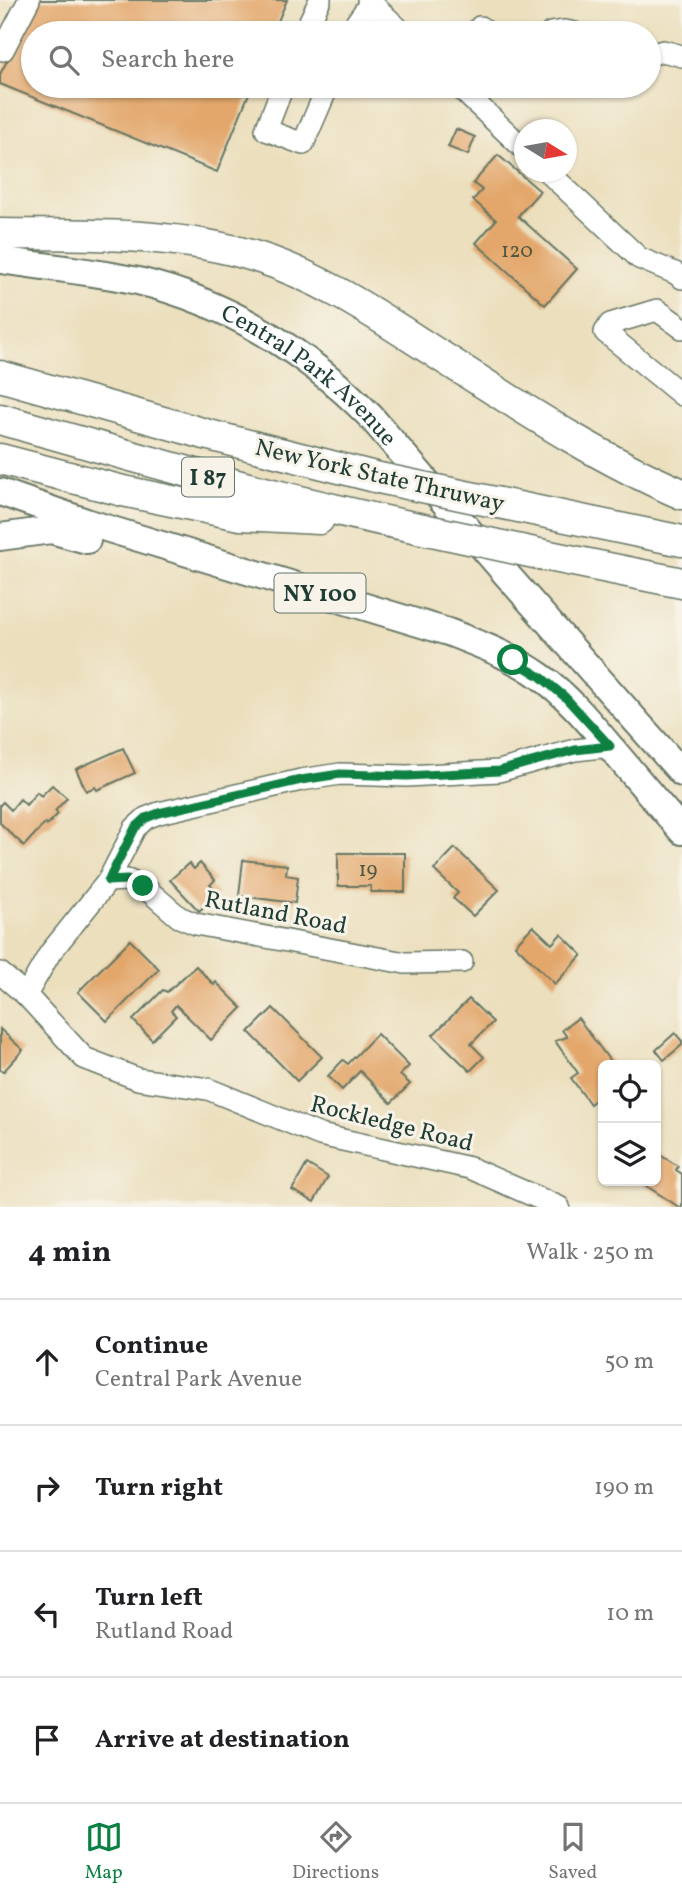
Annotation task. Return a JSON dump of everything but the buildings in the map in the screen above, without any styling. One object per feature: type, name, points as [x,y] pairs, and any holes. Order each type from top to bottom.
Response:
[{"type":"highway","points":[[0,234],[172,239],[230,250],[289,268],[365,308],[571,438],[623,467],[682,494]]},
{"type":"highway","name":"New York State Thruway","points":[[0,376],[379,478],[682,541]]},
{"type":"highway","name":"New York State Thruway","points":[[0,419],[250,488],[408,526],[682,583]]},
{"type":"highway","points":[[0,459],[123,491],[240,515],[408,526]]},
{"type":"main road","name":"Central Park Avenue","points":[[0,260],[105,274],[170,290],[235,316],[322,370],[380,426],[682,774]]},
{"type":"main road","name":"NY 100","points":[[0,492],[86,522],[447,632],[513,660],[541,677],[565,697],[682,831]]},
{"type":"main road","points":[[0,537],[51,530],[162,561],[250,572]]},
{"type":"street","points":[[3,50],[29,0]]},
{"type":"street","points":[[310,21],[320,0]]},
{"type":"street","points":[[357,21],[370,1],[391,21]]},
{"type":"street","points":[[661,52],[682,56]]},
{"type":"street","points":[[278,98],[266,130],[303,144],[323,98]]},
{"type":"street","points":[[471,98],[514,139]]},
{"type":"street","points":[[559,182],[639,258],[682,278]]},
{"type":"street","points":[[682,328],[657,310],[610,324],[605,332],[682,395]]},
{"type":"street","points":[[26,995],[50,953],[108,881],[135,828],[146,818],[301,780],[340,774],[407,776],[499,771],[575,750],[610,746]]},
{"type":"street","name":"Rutland Road","points":[[108,881],[127,880],[143,886],[179,918],[196,924],[405,963],[462,962]]},
{"type":"street","name":"Rockledge Road","points":[[0,973],[26,995],[84,1058],[138,1079],[208,1089],[320,1135],[470,1168],[559,1207]]},
{"type":"route","points":[[143,886],[127,880],[108,881],[135,828],[146,818],[159,813],[301,780],[340,774],[407,776],[499,771],[575,750],[610,746],[565,697],[541,677],[513,660]]}]
